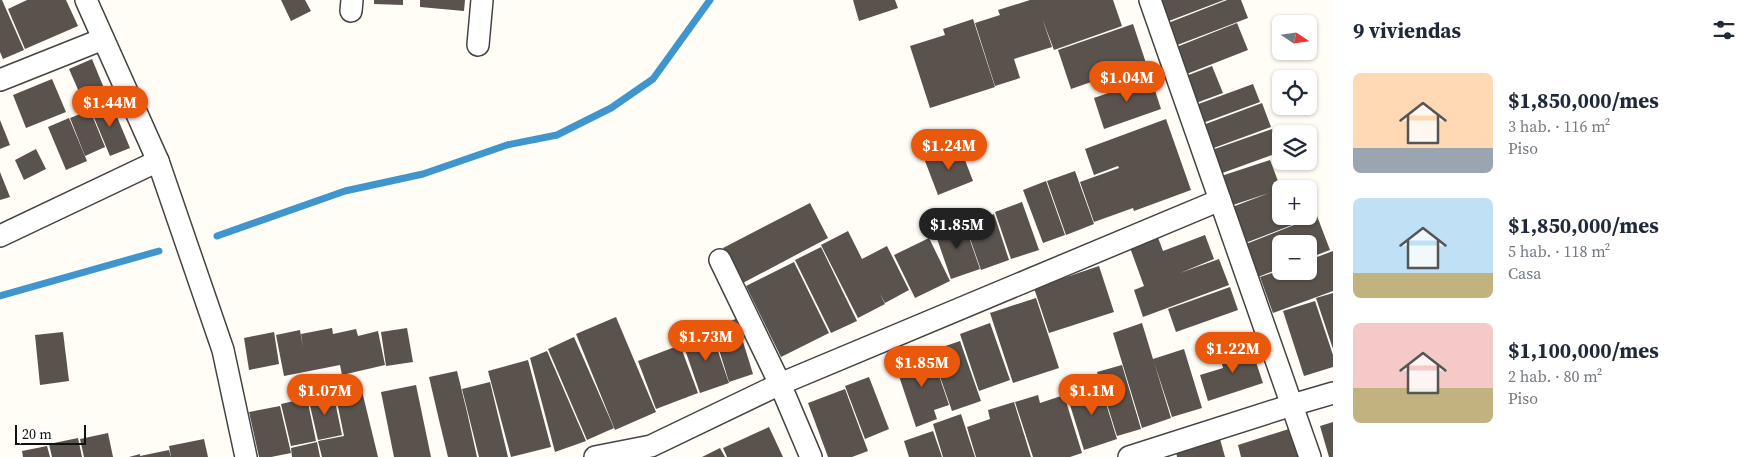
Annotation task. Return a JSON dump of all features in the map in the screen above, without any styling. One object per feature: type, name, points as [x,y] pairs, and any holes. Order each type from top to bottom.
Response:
[{"type":"street","points":[[86,0],[158,161],[223,350],[246,457]]},
{"type":"street","points":[[478,45],[482,0]]},
{"type":"street","points":[[1150,0],[1310,457]]},
{"type":"street","points":[[0,80],[103,39]]},
{"type":"street","points":[[0,236],[158,161]]},
{"type":"street","points":[[629,457],[780,384],[1220,200]]},
{"type":"street","points":[[720,260],[780,384],[811,457]]},
{"type":"street","points":[[1129,457],[1333,393]]},
{"type":"street","points":[[595,457],[651,446]]},
{"type":"building","points":[[0,0],[2,0],[24,50],[3,59],[0,52]]},
{"type":"building","points":[[27,0],[66,0],[78,26],[25,49],[8,9]]},
{"type":"building","points":[[281,0],[305,0],[311,11],[291,21]]},
{"type":"building","points":[[374,0],[403,0],[403,5],[374,4]]},
{"type":"building","points":[[420,0],[465,0],[464,11],[420,7]]},
{"type":"building","points":[[853,0],[895,0],[898,8],[859,21]]},
{"type":"building","points":[[1030,0],[1113,0],[1122,26],[1054,50],[1042,18],[1052,47],[1014,59],[1020,78],[995,86],[975,23],[1000,15],[998,10]]},
{"type":"building","points":[[1152,0],[1224,0],[1161,24]]},
{"type":"building","points":[[1227,0],[1241,0],[1248,18],[1172,47],[1163,25]]},
{"type":"building","points":[[973,19],[995,87],[930,108],[910,46],[945,35],[943,29]]},
{"type":"building","points":[[1237,23],[1248,50],[1184,75],[1174,48]]},
{"type":"building","points":[[1133,24],[1146,63],[1071,89],[1058,50]]},
{"type":"building","points":[[92,59],[108,98],[86,108],[69,69]]},
{"type":"building","points":[[1212,66],[1223,93],[1196,103],[1186,76]]},
{"type":"building","points":[[1151,78],[1161,109],[1104,129],[1094,98]]},
{"type":"building","points":[[52,79],[66,112],[26,128],[13,95]]},
{"type":"building","points":[[1253,84],[1260,102],[1200,124],[1193,106]]},
{"type":"building","points":[[110,100],[130,148],[110,156],[90,108]]},
{"type":"building","points":[[1262,103],[1271,127],[1211,149],[1203,125]]},
{"type":"building","points":[[90,110],[105,147],[85,156],[70,118]]},
{"type":"building","points":[[69,118],[87,161],[66,170],[48,127]]},
{"type":"building","points":[[1166,119],[1191,190],[1134,211],[1133,208],[1094,222],[1080,182],[1119,168],[1118,166],[1094,175],[1085,149]]},
{"type":"building","points":[[0,120],[10,145],[0,149]]},
{"type":"building","points":[[1272,129],[1272,155],[1214,176],[1206,152]]},
{"type":"building","points":[[960,147],[973,181],[938,195],[925,161]]},
{"type":"building","points":[[36,149],[46,169],[24,180],[15,160]]},
{"type":"building","points":[[1270,160],[1272,170],[1274,170],[1278,180],[1272,180],[1272,225],[1292,225],[1240,245],[1227,209],[1269,193],[1224,208],[1215,178]]},
{"type":"building","points":[[1075,171],[1094,224],[1066,235],[1047,181]]},
{"type":"building","points":[[0,172],[10,197],[0,200]]},
{"type":"building","points":[[1046,181],[1065,235],[1043,243],[1023,190]]},
{"type":"building","points":[[1022,202],[1039,250],[1011,259],[995,212]]},
{"type":"building","points":[[810,203],[828,238],[741,284],[723,248]]},
{"type":"building","points":[[994,214],[1009,260],[981,270],[965,224]]},
{"type":"building","points":[[1317,216],[1330,250],[1317,255],[1317,235],[1272,235],[1272,272],[1253,279],[1241,246],[1294,225],[1317,225]]},
{"type":"building","points":[[963,220],[980,269],[951,279],[934,230]]},
{"type":"building","points":[[848,231],[862,259],[887,246],[909,290],[885,303],[880,294],[885,304],[858,318],[821,245]]},
{"type":"building","points":[[1157,235],[1163,251],[1205,235],[1214,259],[1180,273],[1219,259],[1229,285],[1143,317],[1134,290],[1144,286],[1129,245]]},
{"type":"building","points":[[929,238],[950,281],[915,298],[894,255]]},
{"type":"building","points":[[821,247],[857,321],[831,333],[795,260]]},
{"type":"building","points":[[1333,251],[1333,291],[1273,313],[1260,277],[1272,273],[1272,280],[1317,280],[1317,257]]},
{"type":"building","points":[[794,262],[829,333],[781,357],[746,286]]},
{"type":"building","points":[[1099,266],[1114,312],[1049,333],[1034,288]]},
{"type":"building","points":[[1230,287],[1238,310],[1176,332],[1168,309]]},
{"type":"building","points":[[1333,293],[1333,349],[1316,298]]},
{"type":"building","points":[[1036,298],[1059,368],[1013,383],[990,313]]},
{"type":"building","points":[[1315,301],[1333,355],[1333,367],[1304,376],[1283,311]]},
{"type":"building","points":[[616,317],[656,412],[615,430],[576,334]]},
{"type":"building","points":[[736,319],[753,374],[729,382],[712,327]]},
{"type":"building","points":[[990,323],[1010,380],[979,391],[960,334]]},
{"type":"building","points":[[1142,323],[1153,359],[1184,349],[1202,408],[1172,417],[1154,362],[1171,418],[1142,428],[1113,333]]},
{"type":"building","points":[[332,328],[333,334],[356,329],[358,336],[378,331],[385,365],[342,375],[340,365],[284,376],[276,335],[300,330],[303,348],[301,334]]},
{"type":"building","points":[[407,328],[413,362],[386,366],[381,332]]},
{"type":"building","points":[[711,331],[729,383],[700,393],[682,341]]},
{"type":"building","points":[[63,332],[69,381],[40,385],[35,335]]},
{"type":"building","points":[[274,332],[279,364],[249,370],[244,338]]},
{"type":"building","points":[[574,337],[614,428],[587,440],[548,349]]},
{"type":"building","points":[[960,341],[981,401],[952,411],[931,351]]},
{"type":"building","points":[[1250,344],[1263,383],[1208,401],[1200,375],[1223,368],[1219,354]]},
{"type":"building","points":[[680,345],[698,393],[656,409],[638,361]]},
{"type":"building","points":[[547,351],[586,441],[555,452],[530,358]]},
{"type":"building","points":[[931,352],[949,405],[934,410],[937,419],[916,427],[895,364]]},
{"type":"building","points":[[528,360],[551,447],[511,457],[488,371]]},
{"type":"building","points":[[1122,365],[1141,429],[1117,436],[1097,372]]},
{"type":"building","points":[[457,371],[477,457],[448,457],[429,377]]},
{"type":"building","points":[[869,377],[889,429],[865,439],[845,386]]},
{"type":"building","points":[[1099,381],[1117,439],[1084,450],[1066,392]]},
{"type":"building","points":[[490,382],[508,457],[479,457],[462,389]]},
{"type":"building","points":[[416,385],[431,457],[394,457],[381,392]]},
{"type":"building","points":[[361,387],[378,457],[322,457],[318,441],[344,436],[335,392]]},
{"type":"building","points":[[845,389],[868,451],[852,457],[828,457],[808,403]]},
{"type":"building","points":[[333,392],[342,435],[318,440],[308,397]]},
{"type":"building","points":[[1038,395],[1040,403],[1064,395],[1082,453],[1070,457],[1033,457],[1015,402]]},
{"type":"building","points":[[307,398],[316,441],[291,446],[281,404]]},
{"type":"building","points":[[1014,402],[1031,457],[976,457],[967,427],[990,419],[988,410]]},
{"type":"building","points":[[280,406],[291,453],[259,457],[249,412]]},
{"type":"building","points":[[961,414],[975,457],[943,457],[933,424]]},
{"type":"building","points":[[1333,422],[1333,457],[1329,457],[1320,426]]},
{"type":"building","points":[[769,427],[783,457],[727,457],[723,448]]},
{"type":"building","points":[[1292,428],[1300,457],[1241,457],[1238,445]]},
{"type":"building","points":[[933,431],[942,457],[909,457],[904,441]]},
{"type":"building","points":[[108,433],[113,457],[84,457],[80,439]]},
{"type":"building","points":[[78,438],[82,457],[52,457],[49,444]]},
{"type":"building","points":[[204,439],[208,457],[171,457],[169,446]]},
{"type":"building","points":[[1220,439],[1225,457],[1177,457],[1176,452]]},
{"type":"building","points":[[317,442],[320,457],[292,457],[291,448]]},
{"type":"building","points":[[47,446],[50,457],[23,457],[22,451]]},
{"type":"building","points":[[720,448],[725,457],[702,457]]},
{"type":"building","points":[[169,450],[171,457],[129,457],[140,454],[140,456]]},
{"type":"waterway","points":[[217,236],[345,191],[423,174],[507,145],[557,135],[611,108],[653,79],[710,0]]},
{"type":"waterway","points":[[0,296],[159,251]]}]
